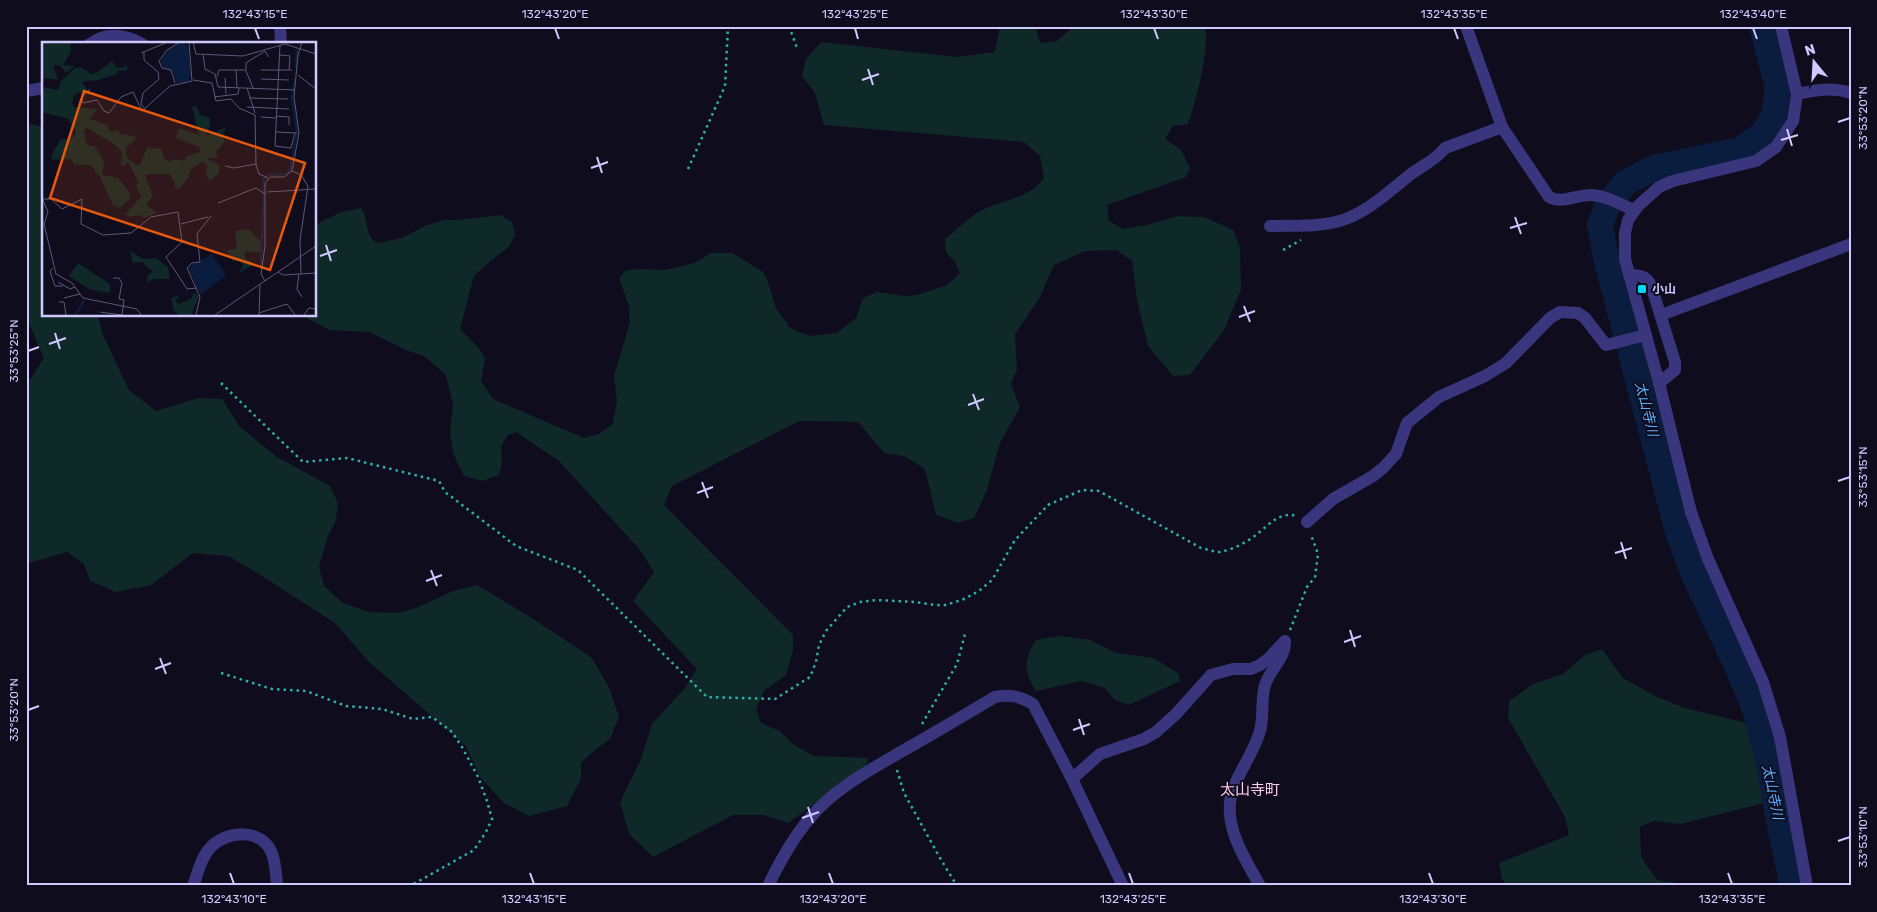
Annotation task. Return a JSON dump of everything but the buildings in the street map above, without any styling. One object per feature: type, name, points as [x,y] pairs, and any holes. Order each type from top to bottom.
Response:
[{"type":"street","points":[[280,26],[282,42]]},
{"type":"street","points":[[1466,26],[1502,127],[1548,197],[1555,201],[1591,195],[1605,197],[1634,210]]},
{"type":"street","points":[[1781,26],[1797,94],[1793,121],[1776,146],[1756,161],[1673,181],[1659,187],[1634,210],[1628,220],[1625,234],[1625,258],[1642,336],[1659,382],[1691,512],[1708,559],[1763,682],[1780,737],[1807,886]]},
{"type":"street","points":[[93,42],[101,37],[121,35],[137,42]]},
{"type":"street","points":[[26,91],[42,88]]},
{"type":"street","points":[[1797,94],[1817,89],[1834,89],[1851,93]]},
{"type":"street","points":[[1270,226],[1326,224],[1348,218],[1376,201],[1416,170],[1439,156],[1445,148],[1502,127]]},
{"type":"street","points":[[1661,315],[1851,244]]},
{"type":"street","points":[[1630,275],[1640,275],[1648,279],[1675,362],[1675,370],[1659,382]]},
{"type":"street","points":[[1307,522],[1333,499],[1373,476],[1383,468],[1396,454],[1407,424],[1439,397],[1484,376],[1506,363],[1550,318],[1560,312],[1578,313],[1585,318],[1606,345],[1642,336]]},
{"type":"street","points":[[1072,778],[1100,754],[1144,739],[1156,732],[1176,714],[1211,676],[1233,668],[1251,669],[1260,666],[1285,641]]},
{"type":"street","points":[[1260,886],[1243,856],[1234,834],[1229,805],[1233,789],[1259,736],[1263,721],[1264,687],[1271,671],[1286,651],[1285,641]]},
{"type":"street","points":[[768,886],[783,854],[798,833],[811,816],[832,798],[855,780],[995,697],[1007,694],[1021,697],[1033,704],[1072,778],[1123,886]]},
{"type":"street","points":[[193,886],[204,856],[211,846],[222,839],[235,835],[249,834],[261,839],[271,850],[276,870],[276,886]]},
{"type":"path","points":[[688,169],[725,86],[728,26]]},
{"type":"path","points":[[789,26],[796,48]]},
{"type":"path","points":[[221,383],[304,462],[346,458],[439,481],[446,492],[516,546],[578,570],[707,696],[775,699],[810,676],[816,662],[819,645],[826,631],[848,607],[860,602],[876,600],[946,605],[979,591],[992,580],[1016,540],[1048,504],[1082,490],[1099,492],[1201,548],[1219,552],[1236,547],[1255,536],[1273,520],[1286,514],[1296,515],[1307,522],[1318,554],[1315,577],[1307,587],[1285,641]]},
{"type":"path","points":[[920,727],[957,664],[966,634]]},
{"type":"path","points":[[221,673],[272,688],[306,691],[346,706],[382,709],[413,719],[432,717],[452,732],[478,777],[492,819],[474,850],[410,886]]},
{"type":"path","points":[[901,762],[897,771],[904,793],[940,858],[958,886]]},
{"type":"green space","points":[[1000,26],[1035,26],[1040,43],[1057,41],[1074,26],[1205,26],[1206,48],[1204,61],[1188,124],[1173,126],[1165,139],[1181,150],[1190,168],[1186,177],[1107,205],[1109,221],[1123,229],[1147,225],[1178,216],[1204,217],[1233,230],[1240,248],[1241,290],[1224,330],[1190,375],[1173,376],[1148,346],[1137,300],[1132,261],[1117,250],[1085,251],[1054,265],[1040,297],[1015,334],[1017,370],[1011,384],[1020,407],[1000,443],[987,490],[974,518],[958,523],[936,515],[925,469],[904,456],[884,453],[858,422],[799,421],[672,486],[664,505],[793,635],[793,651],[786,675],[764,691],[756,709],[761,723],[780,731],[794,745],[814,756],[869,758],[865,768],[788,823],[764,815],[733,815],[653,857],[629,834],[620,802],[641,759],[652,724],[685,688],[697,669],[633,601],[654,572],[640,550],[559,461],[516,432],[508,435],[501,446],[502,463],[499,475],[482,481],[464,476],[453,453],[450,432],[453,405],[446,375],[424,356],[406,350],[369,332],[330,330],[300,316],[316,316],[316,224],[341,212],[361,208],[368,231],[377,243],[402,238],[425,226],[444,220],[500,215],[512,222],[515,234],[509,247],[474,276],[460,329],[479,348],[485,358],[481,381],[493,399],[584,438],[599,434],[613,424],[617,401],[614,376],[630,322],[629,306],[619,278],[625,271],[638,269],[666,270],[694,263],[711,253],[732,253],[763,272],[776,308],[790,328],[809,336],[837,333],[856,318],[863,298],[877,292],[905,296],[917,295],[947,285],[960,273],[955,262],[946,252],[945,239],[977,213],[1016,198],[1038,185],[1044,178],[1040,156],[1024,142],[824,125],[815,93],[802,76],[806,59],[821,42],[957,57],[995,52]]},
{"type":"green space","points":[[26,123],[42,127],[42,316],[98,316],[102,333],[129,390],[156,411],[198,398],[222,399],[240,427],[277,457],[330,486],[338,503],[336,520],[328,536],[319,567],[324,586],[343,603],[369,612],[397,613],[416,608],[453,591],[477,585],[591,657],[608,685],[619,717],[610,739],[581,763],[581,779],[567,806],[529,816],[504,803],[480,777],[466,746],[368,661],[335,623],[228,556],[193,553],[151,585],[116,592],[90,581],[84,564],[67,552],[26,564],[26,381],[31,378],[44,358],[26,317]]},
{"type":"green space","points":[[1060,636],[1090,640],[1116,653],[1154,658],[1179,674],[1180,681],[1129,705],[1115,700],[1105,688],[1081,681],[1036,691],[1027,672],[1029,653],[1036,640]]},
{"type":"green space","points":[[1602,649],[1623,678],[1655,696],[1685,708],[1751,724],[1762,756],[1768,802],[1680,824],[1654,821],[1640,827],[1641,857],[1657,880],[1695,886],[1508,886],[1502,879],[1499,863],[1569,835],[1565,817],[1508,718],[1509,701],[1533,684],[1563,674],[1585,655]]},
{"type":"waterway","name":"太山寺川","points":[[1762,26],[1778,88],[1774,115],[1763,134],[1740,150],[1654,168],[1625,183],[1607,206],[1600,226],[1606,258],[1678,532],[1694,575],[1738,668],[1755,709],[1768,759],[1793,886]]},
{"type":"place","name":"小山","points":[[1642,289]]},
{"type":"district","name":"太山寺町","points":[[1250,790]]}]
